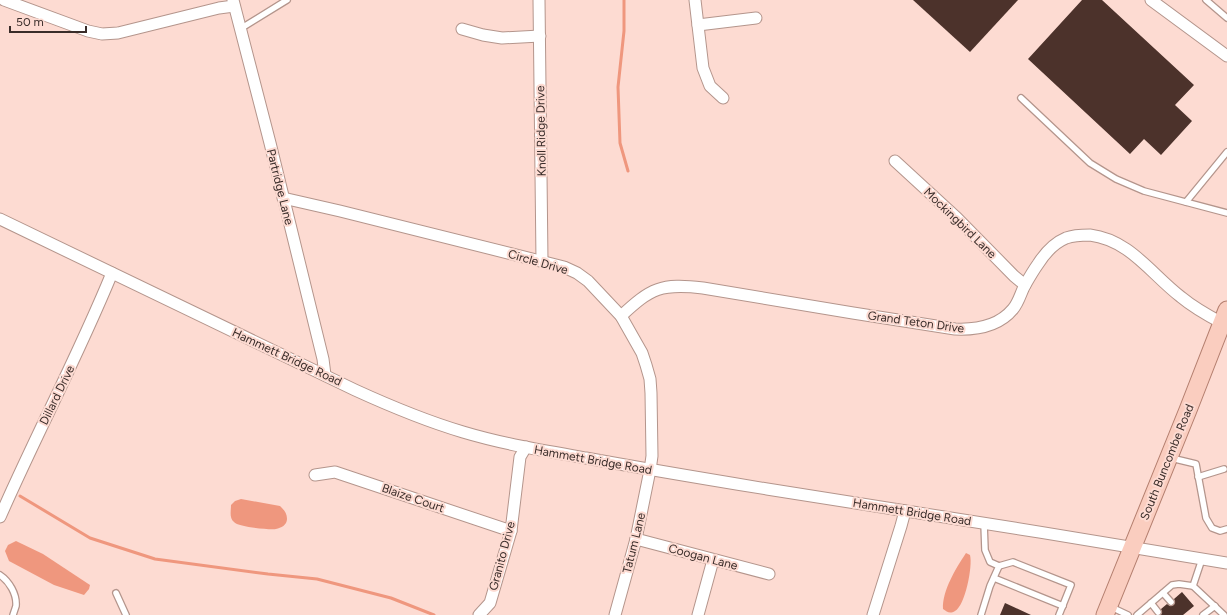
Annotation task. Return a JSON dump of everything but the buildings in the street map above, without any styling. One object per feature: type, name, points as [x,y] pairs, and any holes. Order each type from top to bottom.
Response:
[{"type":"main road","name":"South Buncombe Road","points":[[1107,610],[1224,316]]},
{"type":"street","points":[[4,0],[81,29],[102,34],[118,33],[234,3]]},
{"type":"street","name":"Knoll Ridge Drive","points":[[539,0],[542,261]]},
{"type":"street","points":[[695,0],[703,68],[710,86],[723,98]]},
{"type":"street","points":[[1151,0],[1227,56]]},
{"type":"street","name":"Partridge Lane","points":[[234,3],[321,351],[325,375]]},
{"type":"street","points":[[698,25],[756,18]]},
{"type":"street","points":[[462,29],[483,35],[502,38],[540,36]]},
{"type":"street","name":"Mockingbird Lane","points":[[895,161],[956,218],[1014,276],[1025,284]]},
{"type":"street","name":"Circle Drive","points":[[283,198],[542,261],[564,267],[583,277],[620,316],[642,353],[650,379],[652,456],[650,470]]},
{"type":"street","name":"Hammett Bridge Road","points":[[0,219],[395,408],[429,421],[500,442],[650,470],[1227,563]]},
{"type":"street","name":"Grand Teton Drive","points":[[620,316],[646,294],[664,287],[685,286],[955,328],[982,328],[1006,317],[1014,308],[1025,284],[1043,256],[1056,243],[1076,235],[1099,236],[1114,241],[1128,250],[1181,298],[1203,313],[1224,316]]},
{"type":"street","name":"Dillard Drive","points":[[0,516],[80,348],[112,273]]},
{"type":"street","name":"Granito Drive","points":[[479,615],[490,603],[511,531],[520,457],[526,447]]},
{"type":"street","name":"Tatum Lane","points":[[615,615],[636,539],[650,470]]},
{"type":"street","name":"Blaize Court","points":[[315,475],[335,472],[511,531]]},
{"type":"street","points":[[873,615],[905,511]]},
{"type":"street","name":"Coogan Lane","points":[[636,539],[769,574]]},
{"type":"street","points":[[698,615],[712,560]]},
{"type":"lane","points":[[240,28],[287,0]]},
{"type":"lane","points":[[1206,0],[1227,18]]},
{"type":"lane","points":[[1021,98],[1090,163],[1116,179],[1144,191],[1227,212]]},
{"type":"lane","points":[[1186,202],[1227,152]]},
{"type":"lane","points":[[1169,457],[1196,464],[1206,518],[1212,528],[1220,531],[1227,529]]},
{"type":"lane","points":[[1198,477],[1224,469]]},
{"type":"lane","points":[[984,523],[985,550],[990,562],[999,566],[1013,562],[1071,585],[1059,615]]},
{"type":"lane","points":[[1193,586],[1202,559]]},
{"type":"lane","points":[[981,615],[990,586],[999,566]]},
{"type":"lane","points":[[0,575],[5,578],[13,591],[16,605],[13,615]]},
{"type":"lane","points":[[994,578],[1063,606]]},
{"type":"lane","points":[[1137,615],[1172,585],[1179,584],[1193,586],[1224,615]]},
{"type":"lane","points":[[116,593],[126,615]]},
{"type":"lane","points":[[1163,593],[1171,602]]},
{"type":"lane","points":[[1151,603],[1158,612]]},
{"type":"lane","points":[[1203,615],[1215,606]]},
{"type":"lane","points":[[1107,610],[1128,615]]},
{"type":"shaded area","points":[[241,499],[280,506],[286,515],[286,523],[280,528],[276,529],[254,528],[237,524],[231,518],[231,505],[235,501]]},
{"type":"shaded area","points":[[16,541],[43,554],[90,585],[89,589],[84,595],[54,585],[9,561],[5,551],[8,545]]},
{"type":"shaded area","points":[[966,553],[970,555],[971,560],[965,594],[959,608],[953,612],[949,612],[943,609],[943,602],[947,587]]},
{"type":"waterway","points":[[624,0],[624,31],[618,87],[620,143],[628,171]]},
{"type":"waterway","points":[[20,496],[90,538],[155,559],[317,579],[391,598],[434,615]]}]
